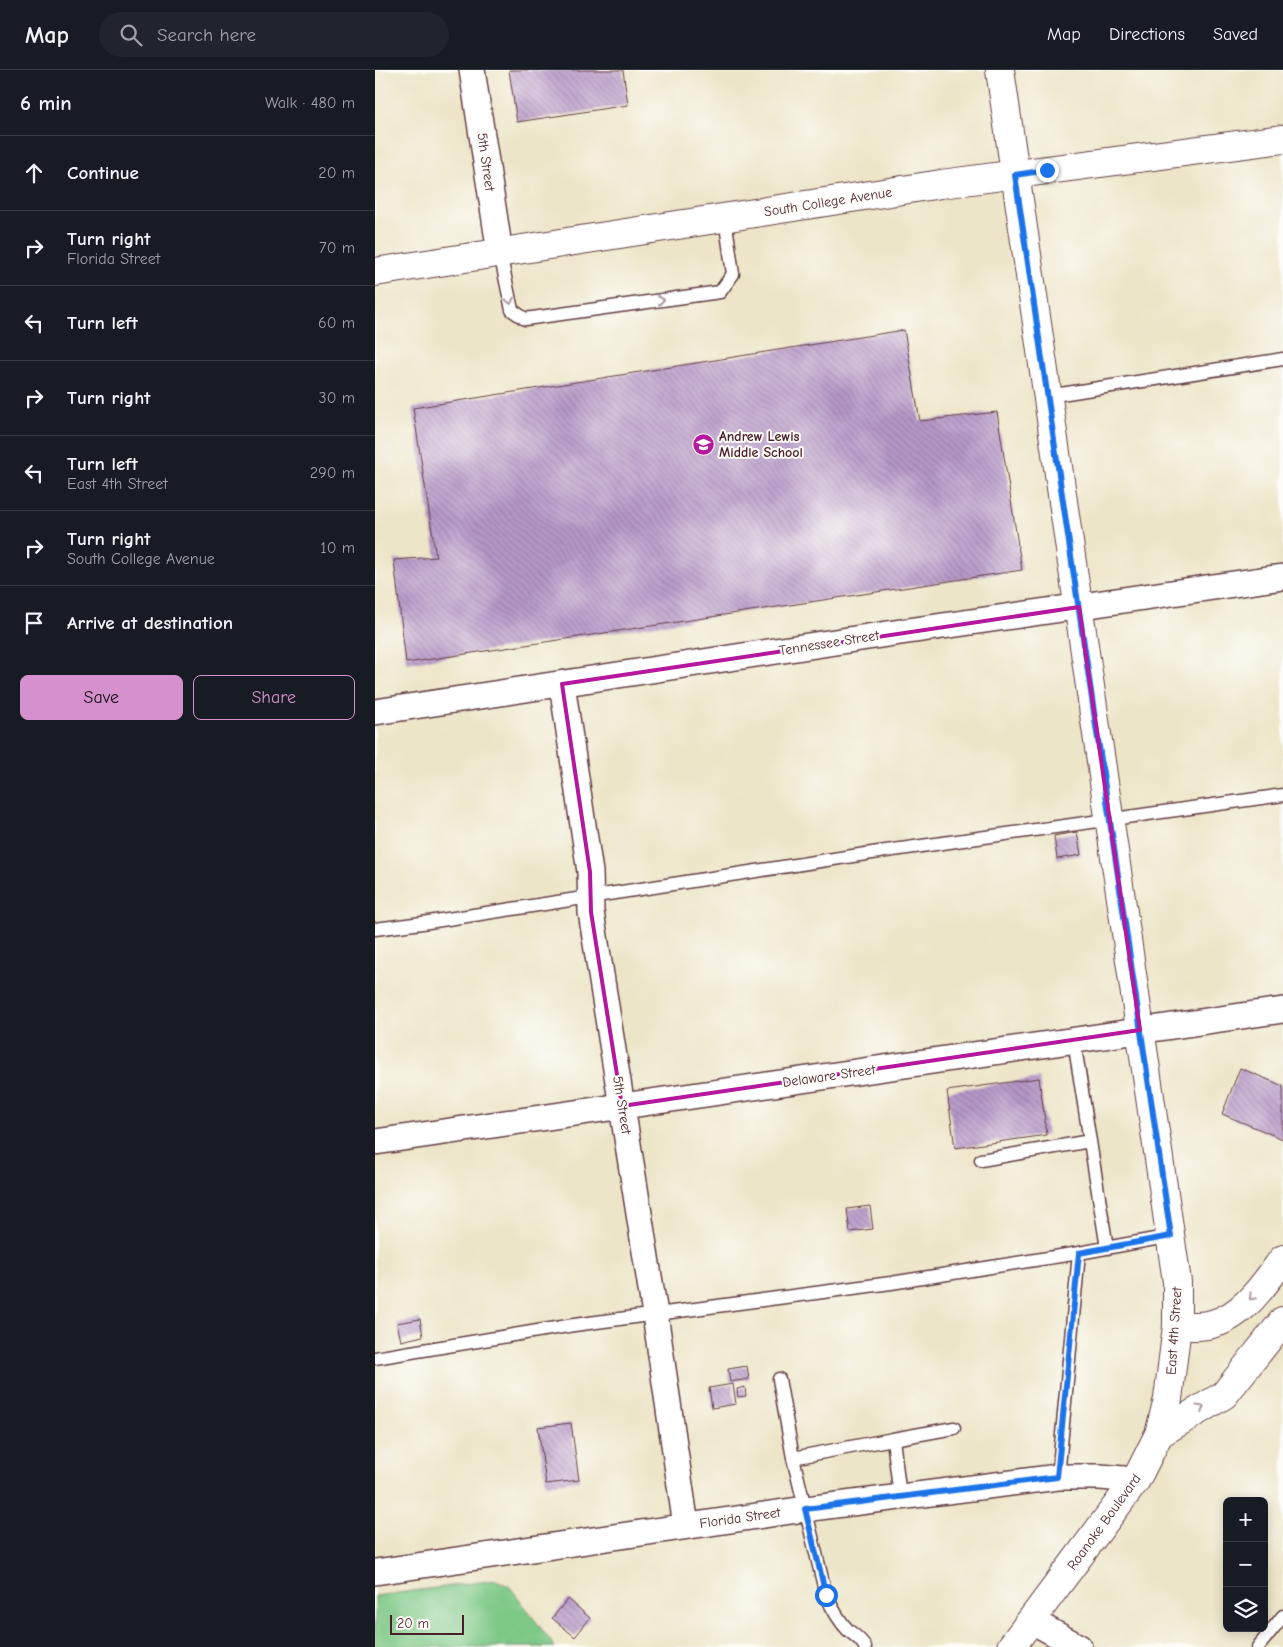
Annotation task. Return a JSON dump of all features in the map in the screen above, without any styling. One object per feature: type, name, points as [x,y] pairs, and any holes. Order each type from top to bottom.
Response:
[{"type":"main road","name":"East 4th Street","points":[[999,70],[1177,1282],[1177,1326],[1168,1398],[1159,1434]]},
{"type":"main road","name":"South College Avenue","points":[[375,272],[941,184],[1283,139]]},
{"type":"main road","points":[[1177,1326],[1210,1325],[1228,1319],[1254,1297],[1283,1259]]},
{"type":"main road","points":[[1159,1434],[1225,1394],[1283,1321]]},
{"type":"main road","name":"Roanoke Boulevard","points":[[1011,1647],[1136,1480],[1159,1434]]},
{"type":"street","name":"5th Street","points":[[473,70],[500,253]]},
{"type":"street","name":"Tennessee Street","points":[[375,712],[1283,577]]},
{"type":"street","name":"5th Street","points":[[562,684],[590,872],[591,912],[655,1314],[686,1526]]},
{"type":"street","name":"Delaware Street","points":[[375,1142],[1283,1010]]},
{"type":"street","name":"Florida Street","points":[[375,1572],[805,1509],[1057,1477],[1100,1477],[1136,1480]]},
{"type":"street","points":[[1032,1621],[1079,1647]]},
{"type":"lane","points":[[500,253],[512,310],[525,319],[720,292],[733,274],[725,218]]},
{"type":"lane","points":[[1048,396],[1283,359]]},
{"type":"lane","points":[[375,929],[872,853],[1283,795]]},
{"type":"lane","points":[[1074,1041],[1107,1248]]},
{"type":"lane","points":[[981,1160],[1090,1141]]},
{"type":"lane","points":[[375,1358],[575,1325],[891,1283],[1079,1253],[1171,1236]]},
{"type":"lane","points":[[1057,1477],[1079,1253]]},
{"type":"lane","points":[[779,1378],[793,1458],[826,1595],[834,1614],[847,1629],[861,1640],[865,1647]]},
{"type":"lane","points":[[793,1458],[954,1428]]},
{"type":"lane","points":[[893,1439],[900,1497]]},
{"type":"lane","points":[[1258,1647],[1283,1616]]},
{"type":"highlighted area","points":[[1079,607],[1140,1030],[622,1106],[591,912],[590,872],[562,684]]},
{"type":"green space","points":[[496,1580],[510,1587],[555,1647],[375,1647],[375,1596]]},
{"type":"building","points":[[509,70],[623,70],[628,105],[517,122]]},
{"type":"building","points":[[904,330],[920,421],[997,412],[1022,570],[406,663],[394,560],[436,557],[413,408]]},
{"type":"building","points":[[1077,832],[1081,855],[1057,859],[1054,836]]},
{"type":"building","points":[[1240,1068],[1283,1086],[1283,1139],[1222,1114]]},
{"type":"building","points":[[1039,1078],[1047,1135],[955,1148],[947,1091]]},
{"type":"building","points":[[870,1206],[873,1229],[850,1232],[847,1209]]},
{"type":"building","points":[[420,1319],[423,1336],[401,1341],[397,1323]]},
{"type":"building","points":[[747,1366],[749,1379],[730,1382],[728,1369]]},
{"type":"building","points":[[733,1384],[736,1404],[712,1408],[709,1388]]},
{"type":"building","points":[[745,1387],[746,1396],[738,1397],[737,1389]]},
{"type":"building","points":[[571,1423],[579,1480],[546,1484],[538,1427]]},
{"type":"building","points":[[568,1599],[590,1618],[575,1637],[552,1618]]},
{"type":"place","name":"Andrew Lewis Middle School","points":[[703,444]]},
{"type":"route","points":[[826,1595],[805,1509],[1057,1477],[1079,1253],[1171,1236],[1015,175],[1047,170]]}]
